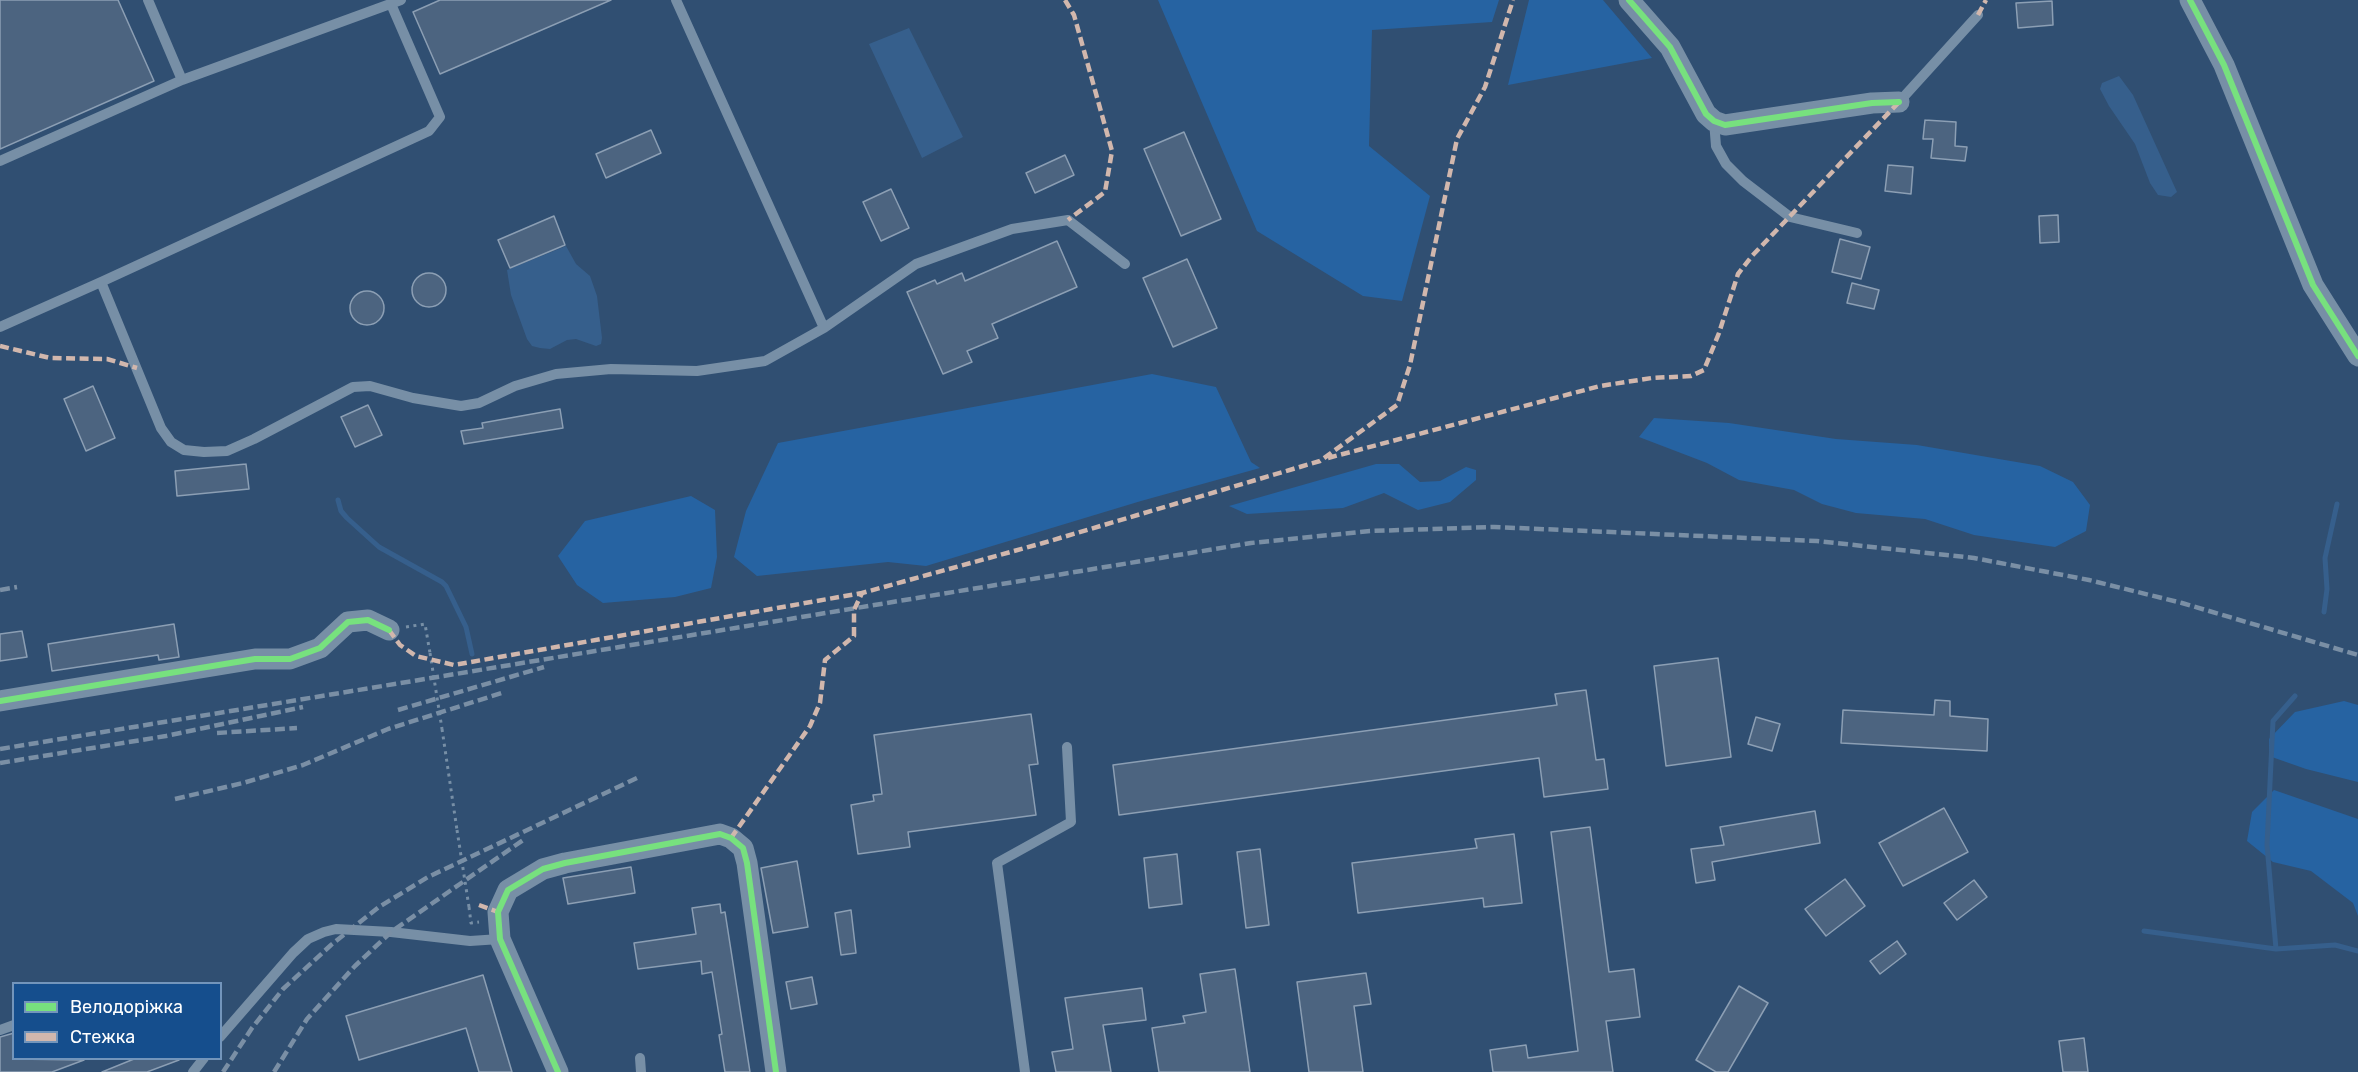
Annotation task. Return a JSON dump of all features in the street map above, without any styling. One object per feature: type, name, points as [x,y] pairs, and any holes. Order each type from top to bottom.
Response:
[{"type":"street","points":[[1629,0],[1661,35],[1700,105],[1714,121],[1725,125],[1736,125],[1872,103],[1899,102]]},
{"type":"street","points":[[2190,0],[2228,75],[2313,285],[2358,356]]},
{"type":"street","points":[[0,701],[255,659],[290,658],[320,648],[348,622],[368,620],[390,630]]},
{"type":"street","points":[[558,1072],[500,939],[498,912],[508,890],[543,869],[704,835],[720,834],[731,838],[743,848],[747,863],[776,1072]]},
{"type":"lane","points":[[148,0],[182,80]]},
{"type":"lane","points":[[676,0],[824,328]]},
{"type":"lane","points":[[0,160],[182,80],[396,2],[440,117],[429,131],[0,327]]},
{"type":"lane","points":[[1899,102],[1977,15]]},
{"type":"lane","points":[[1714,121],[1716,147],[1726,164],[1743,181],[1790,217],[1857,233]]},
{"type":"lane","points":[[101,282],[161,428],[171,442],[184,450],[204,452],[226,451],[254,439],[353,387],[370,386],[413,398],[461,406],[479,403],[514,386],[556,374],[611,369],[697,371],[765,361],[824,328],[916,264],[1012,229],[1068,220],[1125,264]]},
{"type":"lane","points":[[1025,1072],[997,863],[1071,822],[1066,747]]},
{"type":"lane","points":[[223,1031],[293,953],[308,939],[324,932],[336,930],[392,932],[470,941],[500,939]]},
{"type":"lane","points":[[640,1058],[641,1072]]},
{"type":"lane","points":[[193,1072],[203,1060]]},
{"type":"path","points":[[390,630],[425,624],[471,923],[482,922],[481,914]]},
{"type":"shaded area","points":[[1158,0],[1499,0],[1492,22],[1372,30],[1369,146],[1430,196],[1402,301],[1363,296],[1257,231]]},
{"type":"shaded area","points":[[1529,0],[1603,0],[1652,58],[1508,85]]},
{"type":"shaded area","points":[[909,28],[963,137],[922,158],[869,44]]},
{"type":"shaded area","points":[[2119,76],[2133,95],[2177,192],[2171,197],[2158,195],[2150,183],[2135,144],[2100,89],[2102,83]]},
{"type":"shaded area","points":[[566,246],[576,264],[590,276],[597,296],[601,344],[596,346],[576,339],[567,340],[550,349],[532,346],[527,339],[511,295],[507,270]]},
{"type":"shaded area","points":[[1152,374],[1216,387],[1251,462],[1260,468],[1141,501],[926,566],[888,562],[757,576],[734,557],[746,511],[778,443]]},
{"type":"shaded area","points":[[1654,418],[1729,423],[1836,439],[1917,445],[2040,466],[2073,482],[2090,505],[2086,531],[2055,547],[1974,535],[1925,519],[1856,513],[1822,504],[1794,490],[1739,480],[1707,463],[1639,437]]},
{"type":"shaded area","points":[[1376,464],[1399,464],[1420,482],[1440,481],[1466,467],[1476,470],[1476,480],[1450,502],[1418,510],[1384,493],[1343,508],[1247,514],[1229,506]]},
{"type":"shaded area","points":[[691,496],[715,510],[717,557],[711,588],[675,597],[603,603],[577,585],[558,556],[585,521]]},
{"type":"shaded area","points":[[2344,701],[2358,705],[2358,782],[2306,769],[2269,756],[2269,739],[2295,712]]},
{"type":"shaded area","points":[[2274,790],[2358,819],[2358,916],[2353,903],[2311,871],[2273,862],[2247,841],[2252,812]]},
{"type":"building","points":[[0,0],[118,0],[154,81],[0,149]]},
{"type":"building","points":[[440,0],[611,0],[440,74],[413,12]]},
{"type":"building","points":[[2052,1],[2053,25],[2018,28],[2016,3]]},
{"type":"building","points":[[1925,120],[1956,122],[1955,146],[1967,147],[1965,161],[1931,158],[1933,139],[1923,139]]},
{"type":"building","points":[[651,130],[661,153],[606,178],[596,154]]},
{"type":"building","points":[[1184,132],[1221,219],[1181,236],[1144,149]]},
{"type":"building","points":[[1065,155],[1074,175],[1035,193],[1026,173]]},
{"type":"building","points":[[1888,165],[1913,167],[1911,194],[1885,191]]},
{"type":"building","points":[[891,189],[909,228],[881,241],[863,202]]},
{"type":"building","points":[[2058,215],[2059,242],[2040,243],[2039,216]]},
{"type":"building","points":[[554,216],[565,245],[510,268],[498,240]]},
{"type":"building","points":[[1840,239],[1870,247],[1861,279],[1832,272]]},
{"type":"building","points":[[1057,241],[1077,287],[992,324],[998,338],[967,351],[972,362],[943,374],[907,292],[935,280],[937,284],[962,273],[965,281]]},
{"type":"building","points":[[1187,259],[1217,328],[1173,347],[1143,278]]},
{"type":"building","points":[[429,273],[441,278],[446,290],[441,302],[429,307],[417,302],[412,290],[417,278]]},
{"type":"building","points":[[1852,283],[1879,290],[1874,309],[1847,303]]},
{"type":"building","points":[[367,291],[379,296],[384,308],[379,320],[367,325],[355,320],[350,308],[355,296]]},
{"type":"building","points":[[93,386],[115,438],[86,451],[64,399]]},
{"type":"building","points":[[368,405],[382,435],[355,447],[341,417]]},
{"type":"building","points":[[560,409],[563,428],[464,444],[461,431],[483,428],[482,423]]},
{"type":"building","points":[[246,464],[249,489],[177,496],[175,471]]},
{"type":"building","points":[[174,624],[179,657],[159,660],[158,655],[52,671],[48,644]]},
{"type":"building","points":[[22,631],[27,657],[0,661],[0,634]]},
{"type":"building","points":[[1718,658],[1731,757],[1666,766],[1654,666]]},
{"type":"building","points":[[1586,690],[1596,760],[1604,759],[1608,789],[1544,797],[1539,758],[1119,815],[1113,765],[1557,705],[1555,694]]},
{"type":"building","points":[[1935,700],[1950,701],[1950,716],[1988,719],[1987,751],[1841,743],[1843,710],[1934,715]]},
{"type":"building","points":[[1031,714],[1038,764],[1029,765],[1036,815],[908,832],[910,847],[858,854],[851,805],[874,801],[873,795],[882,794],[874,735]]},
{"type":"building","points":[[1756,717],[1780,724],[1772,751],[1748,744]]},
{"type":"building","points":[[1944,808],[1968,852],[1903,886],[1879,843]]},
{"type":"building","points":[[1815,811],[1820,843],[1712,862],[1715,880],[1696,883],[1691,849],[1724,845],[1720,827]]},
{"type":"building","points":[[1590,827],[1609,972],[1634,969],[1640,1017],[1606,1021],[1613,1072],[1493,1072],[1490,1050],[1526,1045],[1528,1058],[1578,1051],[1551,832]]},
{"type":"building","points":[[1514,834],[1522,903],[1484,907],[1483,898],[1358,913],[1352,863],[1477,848],[1475,839]]},
{"type":"building","points":[[1260,849],[1269,925],[1246,928],[1237,852]]},
{"type":"building","points":[[1177,854],[1182,904],[1149,908],[1144,858]]},
{"type":"building","points":[[797,861],[808,927],[773,933],[761,868]]},
{"type":"building","points":[[631,867],[635,893],[568,904],[563,878]]},
{"type":"building","points":[[1845,879],[1865,906],[1826,936],[1805,909]]},
{"type":"building","points":[[1974,880],[1987,897],[1957,920],[1944,903]]},
{"type":"building","points":[[720,904],[721,913],[725,912],[750,1072],[725,1072],[719,1035],[722,1034],[712,972],[702,974],[701,961],[638,969],[634,943],[696,934],[692,908]]},
{"type":"building","points":[[851,910],[856,953],[841,955],[835,913]]},
{"type":"building","points":[[1897,941],[1906,954],[1880,974],[1870,961]]},
{"type":"building","points":[[1235,969],[1250,1072],[1159,1072],[1152,1028],[1185,1023],[1183,1016],[1206,1012],[1200,974]]},
{"type":"building","points":[[1366,973],[1371,1004],[1354,1006],[1363,1072],[1309,1072],[1297,982]]},
{"type":"building","points":[[483,975],[512,1072],[479,1072],[466,1028],[359,1060],[346,1016]]},
{"type":"building","points":[[812,977],[817,1004],[791,1009],[786,982]]},
{"type":"building","points":[[1739,986],[1768,1003],[1728,1072],[1716,1072],[1696,1060]]},
{"type":"building","points":[[1142,988],[1146,1020],[1103,1025],[1111,1072],[1056,1072],[1052,1052],[1073,1049],[1065,998]]},
{"type":"building","points":[[12,1034],[12,1060],[84,1060],[52,1072],[0,1072],[0,1037]]},
{"type":"building","points":[[2084,1038],[2088,1072],[2063,1072],[2059,1041]]},
{"type":"building","points":[[132,1060],[179,1060],[147,1072],[102,1072]]},
{"type":"waterway","points":[[338,500],[341,511],[347,518],[379,547],[446,586],[466,627],[472,654]]},
{"type":"waterway","points":[[2324,612],[2327,589],[2325,558],[2337,504]]},
{"type":"waterway","points":[[2276,949],[2267,845],[2273,721],[2295,696]]},
{"type":"waterway","points":[[2144,931],[2276,949],[2335,945],[2358,951]]},
{"type":"railway","points":[[0,749],[1251,543],[1370,531],[1494,527],[1817,541],[1974,558],[2089,580],[2182,603],[2358,655]]},
{"type":"railway","points":[[0,590],[17,587]]},
{"type":"railway","points":[[398,710],[544,667]]},
{"type":"railway","points":[[175,799],[243,783],[303,765],[388,729],[505,692]]},
{"type":"railway","points":[[0,763],[166,736],[303,707]]},
{"type":"railway","points":[[217,733],[297,728]]},
{"type":"railway","points":[[223,1072],[252,1028],[283,989],[331,945],[379,907],[428,877],[637,778]]},
{"type":"railway","points":[[274,1072],[307,1019],[355,966],[391,932],[526,838]]},
{"type":"marked path","points":[[1065,0],[1074,15],[1112,151],[1105,192],[1068,220]]},
{"type":"marked path","points":[[731,838],[810,726],[820,703],[825,660],[854,636],[854,610],[862,593],[1043,543],[1320,461],[1397,405],[1410,365],[1457,139],[1485,87],[1513,0]]},
{"type":"marked path","points":[[1978,15],[1986,0]]},
{"type":"marked path","points":[[1328,458],[1600,386],[1652,378],[1691,376],[1704,370],[1738,274],[1752,256],[1899,102]]},
{"type":"marked path","points":[[0,346],[50,358],[107,359],[137,368]]},
{"type":"marked path","points":[[389,630],[400,645],[416,656],[454,665],[862,593]]},
{"type":"marked path","points":[[479,905],[498,912]]},
{"type":"cycle path","points":[[1629,0],[1670,47],[1706,114],[1714,121],[1725,125],[1872,103],[1899,102]]},
{"type":"cycle path","points":[[2190,0],[2224,65],[2313,285],[2358,356]]},
{"type":"cycle path","points":[[0,701],[255,659],[290,659],[320,648],[348,622],[368,620],[389,630]]},
{"type":"cycle path","points":[[558,1072],[500,939],[498,912],[508,890],[543,869],[565,863],[720,834],[731,838],[743,848],[747,863],[776,1072]]}]
